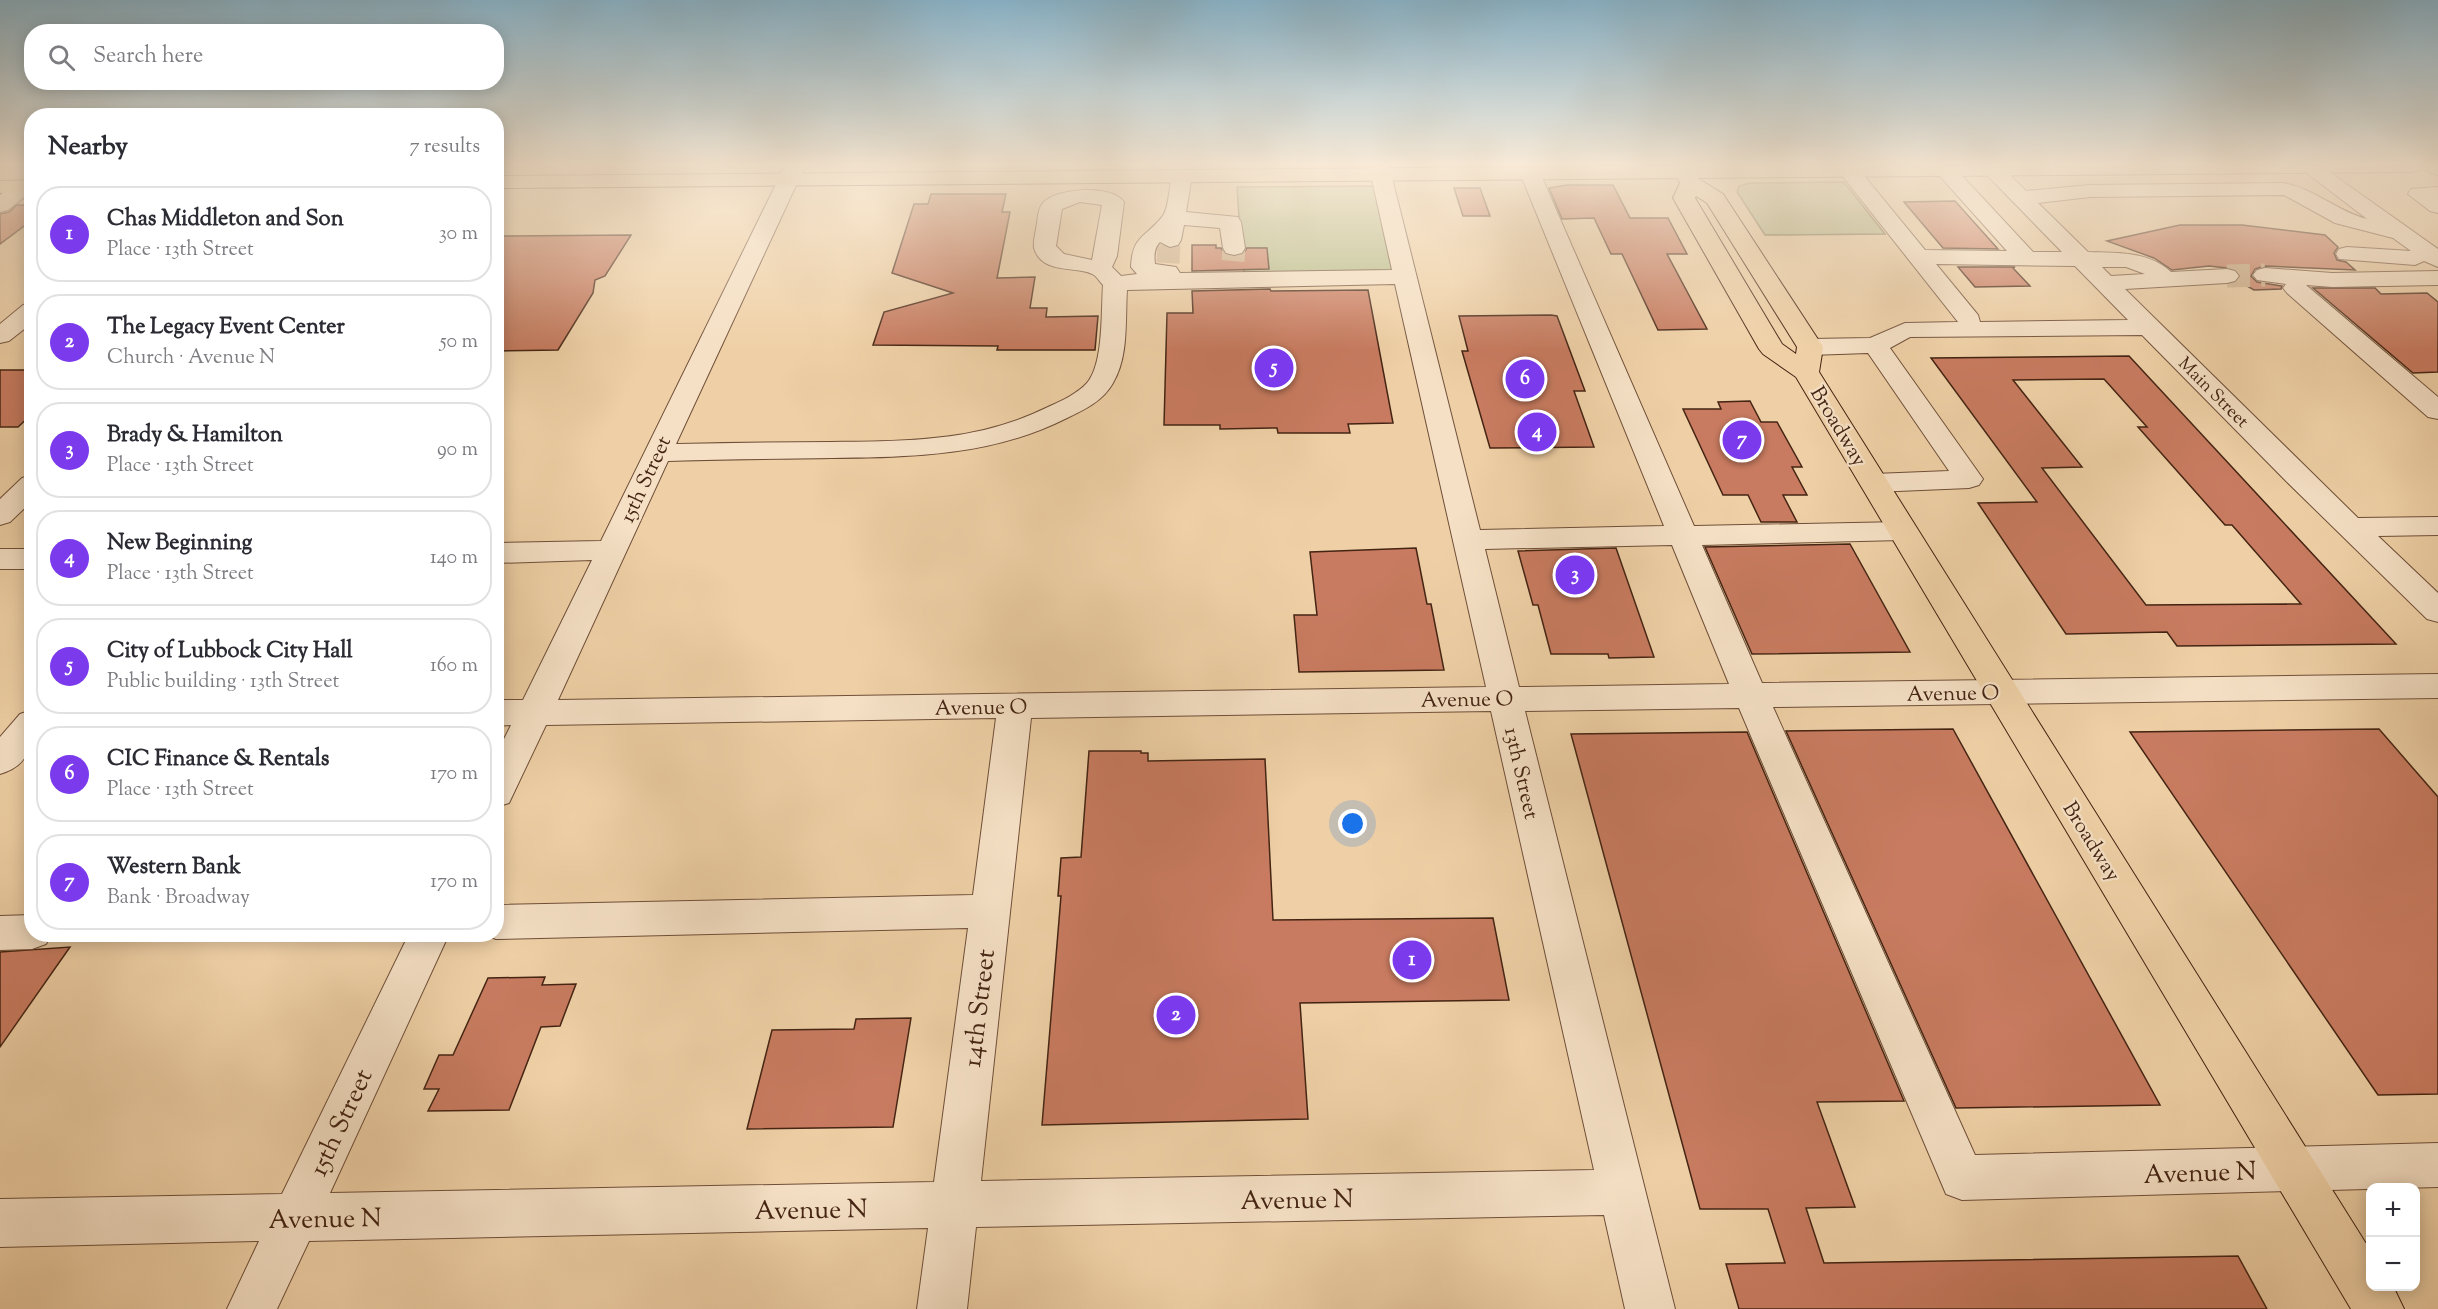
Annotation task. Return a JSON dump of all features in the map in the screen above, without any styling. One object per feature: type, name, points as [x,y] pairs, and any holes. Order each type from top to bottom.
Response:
[{"type":"main road","name":"Broadway","points":[[1701,227],[1772,349],[1808,360]]},
{"type":"main road","name":"Broadway","points":[[1731,227],[1808,360],[1902,531],[2379,1309]]},
{"type":"street","name":"15th Street","points":[[504,775],[658,453],[760,227]]},
{"type":"street","points":[[1048,227],[1045,246],[1048,252],[1069,264],[1108,276],[1168,265],[1234,263],[1405,277]]},
{"type":"street","points":[[658,453],[920,449],[981,442],[1014,433],[1053,416],[1086,397],[1101,384],[1108,362],[1106,256],[1110,227]]},
{"type":"street","points":[[1164,227],[1148,241],[1143,252],[1143,267],[1148,271],[1168,265]]},
{"type":"street","points":[[1168,265],[1173,227]]},
{"type":"street","points":[[1230,227],[1234,263]]},
{"type":"street","name":"13th Street","points":[[1394,227],[1650,1309]]},
{"type":"street","points":[[1553,227],[1751,696]]},
{"type":"street","points":[[1894,227],[1969,320]]},
{"type":"street","points":[[1997,227],[2025,257]]},
{"type":"street","name":"Main Street","points":[[2049,227],[2350,527],[2438,611]]},
{"type":"street","points":[[2370,227],[2400,232]]},
{"type":"street","points":[[2393,227],[2434,259]]},
{"type":"street","points":[[2347,254],[2434,259]]},
{"type":"street","points":[[1918,257],[2128,260],[2140,263],[2159,273],[2162,276],[2161,280]]},
{"type":"street","points":[[2265,275],[2332,280],[2434,259]]},
{"type":"street","points":[[2105,283],[2227,276]]},
{"type":"street","points":[[2295,288],[2438,411]]},
{"type":"street","points":[[0,336],[24,316]]},
{"type":"street","points":[[1808,360],[1875,345],[1905,330],[2149,327]]},
{"type":"street","points":[[1874,483],[1969,479],[1875,345]]},
{"type":"street","points":[[0,516],[24,492]]},
{"type":"street","points":[[2350,527],[2438,526]]},
{"type":"street","points":[[1467,540],[1902,531]]},
{"type":"street","points":[[504,553],[612,550]]},
{"type":"street","points":[[0,559],[24,559]]},
{"type":"street","name":"Avenue O","points":[[504,713],[2438,686]]},
{"type":"street","name":"Avenue N","points":[[1751,696],[1962,1178],[2438,1165]]},
{"type":"street","name":"14th Street","points":[[942,1309],[1015,706]]},
{"type":"street","points":[[0,720],[24,722]]},
{"type":"street","points":[[0,760],[24,732]]},
{"type":"street","points":[[504,922],[990,910]]},
{"type":"street","points":[[0,933],[24,932]]},
{"type":"street","name":"15th Street","points":[[252,1309],[425,942]]},
{"type":"street","name":"Avenue N","points":[[0,1223],[1622,1192]]},
{"type":"green space","points":[[1240,227],[1394,227],[1405,277],[1244,278],[1243,261],[1267,248],[1241,248]]},
{"type":"green space","points":[[1760,227],[1880,227],[1885,234],[1765,235]]},
{"type":"building","points":[[0,227],[23,227],[0,244]]},
{"type":"building","points":[[907,227],[1007,227],[997,278],[1035,277],[1030,308],[1047,308],[1046,317],[1098,316],[1095,350],[997,350],[998,346],[873,345],[884,312],[953,293],[892,273]]},
{"type":"building","points":[[1598,227],[1673,227],[1687,254],[1667,254],[1707,329],[1658,330],[1622,254],[1611,254]]},
{"type":"building","points":[[1925,227],[1978,227],[1998,249],[1943,248]]},
{"type":"building","points":[[2170,227],[2259,227],[2325,235],[2338,247],[2334,253],[2337,260],[2346,262],[2355,270],[2264,266],[2255,269],[2251,276],[2257,282],[2282,286],[2281,289],[2254,290],[2238,281],[2241,276],[2236,269],[2209,266],[2172,270],[2154,258],[2107,241]]},
{"type":"building","points":[[631,235],[605,276],[595,280],[593,293],[558,350],[504,351],[504,236]]},
{"type":"building","points":[[1192,245],[1216,245],[1216,248],[1221,248],[1225,255],[1233,257],[1243,255],[1247,248],[1267,248],[1269,269],[1192,271]]},
{"type":"building","points":[[1958,267],[2015,267],[2013,268],[2030,286],[1975,287]]},
{"type":"building","points":[[2313,288],[2375,288],[2381,294],[2427,293],[2438,302],[2438,372],[2413,373]]},
{"type":"building","points":[[1270,289],[1271,291],[1368,290],[1393,423],[1348,424],[1350,433],[1278,433],[1277,428],[1220,429],[1220,425],[1164,425],[1167,313],[1193,313],[1192,291]]},
{"type":"building","points":[[1459,316],[1557,316],[1585,391],[1574,391],[1594,447],[1490,448],[1462,351],[1468,351]]},
{"type":"building","points":[[2129,356],[2396,644],[2177,646],[2167,632],[2066,634],[1978,503],[2037,502],[1931,358]],"holes":[[[2104,379],[2147,427],[2138,427],[2225,525],[2232,525],[2301,604],[2146,605],[2042,468],[2082,467],[2013,380]]]},
{"type":"building","points":[[0,370],[24,370],[24,421],[18,427],[0,427]]},
{"type":"building","points":[[1750,401],[1761,422],[1777,422],[1802,467],[1792,467],[1807,495],[1783,495],[1797,522],[1761,522],[1748,495],[1723,495],[1683,409],[1721,409],[1718,402]]},
{"type":"building","points":[[1850,544],[1910,652],[1752,654],[1705,547]]},
{"type":"building","points":[[1416,548],[1427,604],[1431,604],[1444,670],[1299,672],[1294,615],[1317,615],[1310,552]]},
{"type":"building","points":[[1616,548],[1654,657],[1609,658],[1608,654],[1551,654],[1538,605],[1533,605],[1518,551]]},
{"type":"building","points":[[1953,729],[2160,1105],[1956,1108],[1786,731]]},
{"type":"building","points":[[2379,729],[2438,797],[2438,1094],[2378,1095],[2130,732]]},
{"type":"building","points":[[1747,732],[1904,1101],[1817,1102],[1855,1207],[1806,1208],[1824,1263],[2238,1256],[2267,1309],[1739,1309],[1726,1264],[1785,1263],[1768,1209],[1700,1209],[1571,734]]},
{"type":"building","points":[[1089,751],[1141,751],[1141,753],[1148,753],[1148,761],[1265,759],[1273,920],[1493,918],[1509,1000],[1300,1003],[1308,1119],[1042,1125],[1061,896],[1058,896],[1061,858],[1081,857]]},
{"type":"building","points":[[70,947],[0,1047],[0,952]]},
{"type":"building","points":[[545,977],[542,985],[576,984],[560,1026],[541,1027],[509,1110],[428,1111],[439,1089],[424,1089],[439,1055],[453,1055],[488,978]]},
{"type":"building","points":[[911,1018],[893,1127],[747,1129],[772,1030],[854,1029],[856,1019]]},
{"type":"tunnel","points":[[1168,263],[1169,245]]},
{"type":"tunnel","points":[[1233,261],[1234,248]]},
{"type":"tunnel","points":[[2227,276],[2265,275]]},
{"type":"place","name":"City of Lubbock City Hall","points":[[1274,368]]},
{"type":"place","name":"CIC Finance & Rentals","points":[[1525,379]]},
{"type":"place","name":"New Beginning","points":[[1537,432]]},
{"type":"place","name":"Western Bank","points":[[1742,440]]},
{"type":"place","name":"Brady & Hamilton","points":[[1575,575]]},
{"type":"place","name":"Chas Middleton and Son","points":[[1412,960]]},
{"type":"place","name":"The Legacy Event Center","points":[[1176,1015]]}]
